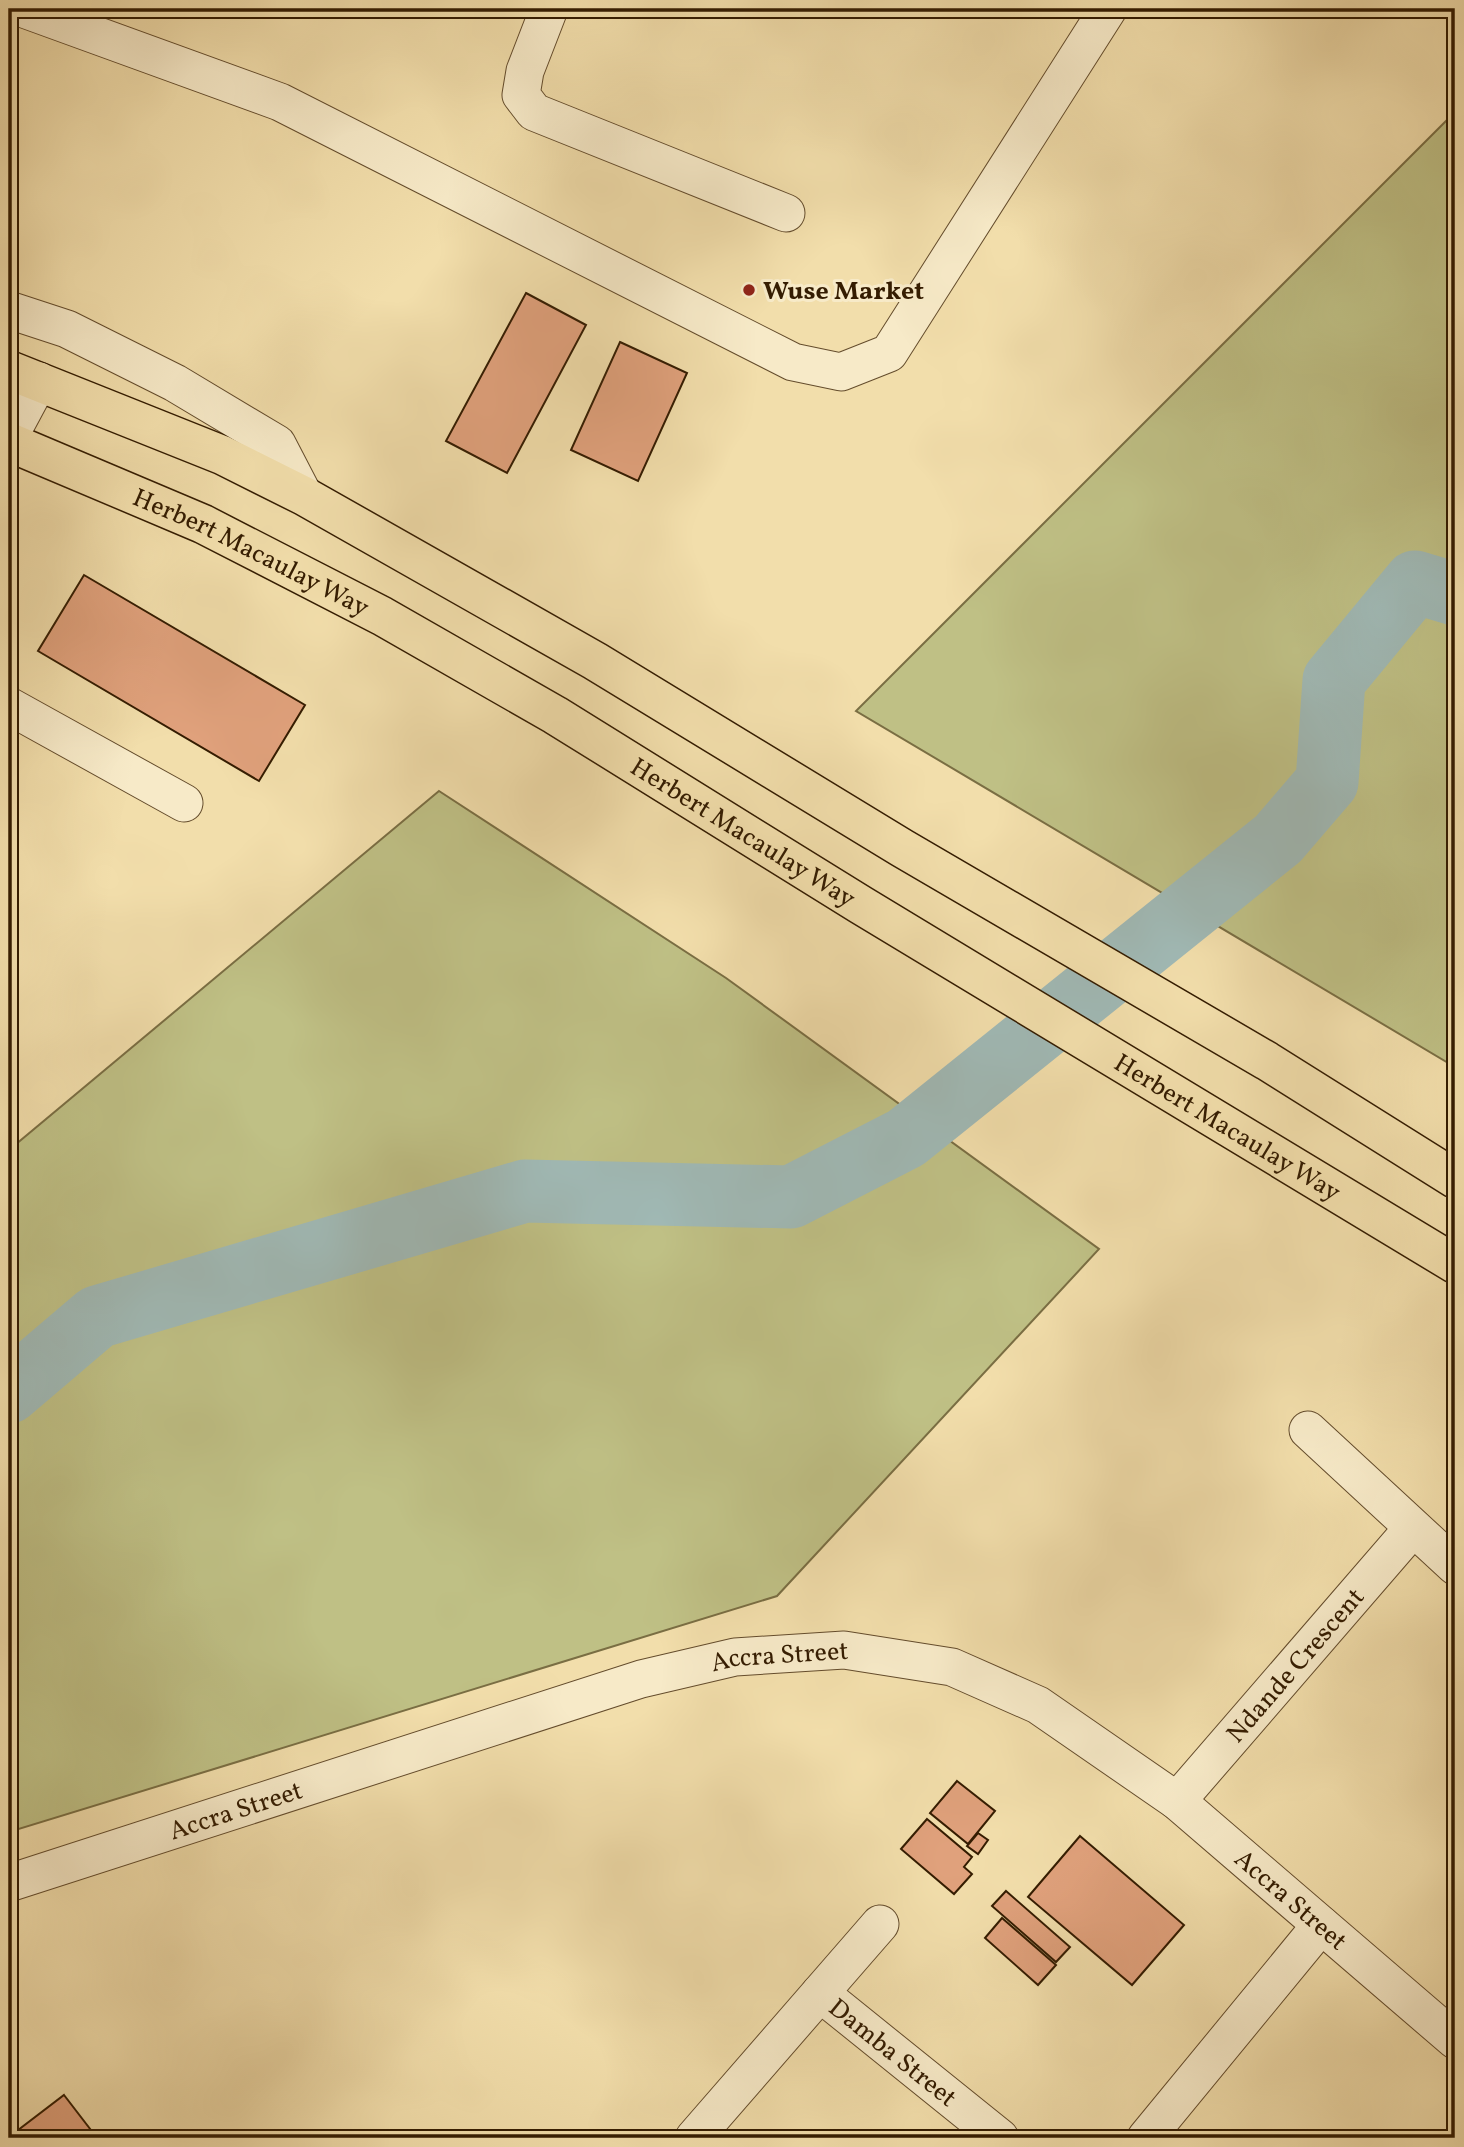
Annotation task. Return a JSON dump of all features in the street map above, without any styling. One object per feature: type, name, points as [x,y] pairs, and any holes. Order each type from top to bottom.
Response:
[{"type":"main road","points":[[24,375],[222,455],[304,496],[595,662],[902,848],[1267,1062],[1455,1179]]},
{"type":"main road","name":"Herbert Macaulay Way","points":[[9,440],[203,524],[382,616],[555,715],[861,905],[1455,1264]]},
{"type":"street","points":[[24,9],[280,103],[793,362],[841,372],[889,353],[1108,9]]},
{"type":"street","points":[[549,9],[525,71],[520,95],[534,113],[786,213]]},
{"type":"street","points":[[9,310],[68,330],[175,383],[277,444],[304,496]]},
{"type":"street","points":[[9,440],[24,375]]},
{"type":"street","points":[[9,706],[184,803]]},
{"type":"street","points":[[1308,1430],[1455,1566]]},
{"type":"street","name":"Ndande Crescent","points":[[1177,1801],[1413,1528]]},
{"type":"street","name":"Accra Street","points":[[9,1883],[641,1679],[735,1657],[844,1650],[952,1667],[1038,1705],[1177,1801],[1455,2040]]},
{"type":"street","points":[[694,2138],[880,1924]]},
{"type":"street","points":[[1146,2138],[1321,1925]]},
{"type":"street","name":"Damba Street","points":[[820,1993],[1000,2138]]},
{"type":"green space","points":[[1455,112],[1455,1067],[856,711]]},
{"type":"green space","points":[[439,791],[726,978],[1099,1249],[777,1596],[9,1832],[9,1150]]},
{"type":"building","points":[[526,293],[586,325],[507,473],[446,441]]},
{"type":"building","points":[[620,342],[687,373],[638,481],[571,450]]},
{"type":"building","points":[[84,575],[305,705],[259,781],[38,651]]},
{"type":"building","points":[[957,1781],[995,1811],[968,1844],[930,1813]]},
{"type":"building","points":[[927,1819],[972,1857],[964,1867],[972,1874],[954,1894],[901,1849]]},
{"type":"building","points":[[978,1833],[988,1840],[978,1854],[967,1846]]},
{"type":"building","points":[[1080,1836],[1184,1925],[1132,1985],[1028,1897]]},
{"type":"building","points":[[1006,1891],[1070,1947],[1056,1962],[992,1906]]},
{"type":"building","points":[[1002,1918],[1056,1965],[1038,1985],[985,1938]]},
{"type":"building","points":[[64,2095],[97,2138],[9,2138],[9,2137]]},
{"type":"waterway","points":[[9,1392],[97,1317],[525,1191],[791,1197],[906,1138],[1278,839],[1327,782],[1334,680],[1415,582],[1455,594]]},
{"type":"place","name":"Wuse Market","points":[[749,290]]}]
